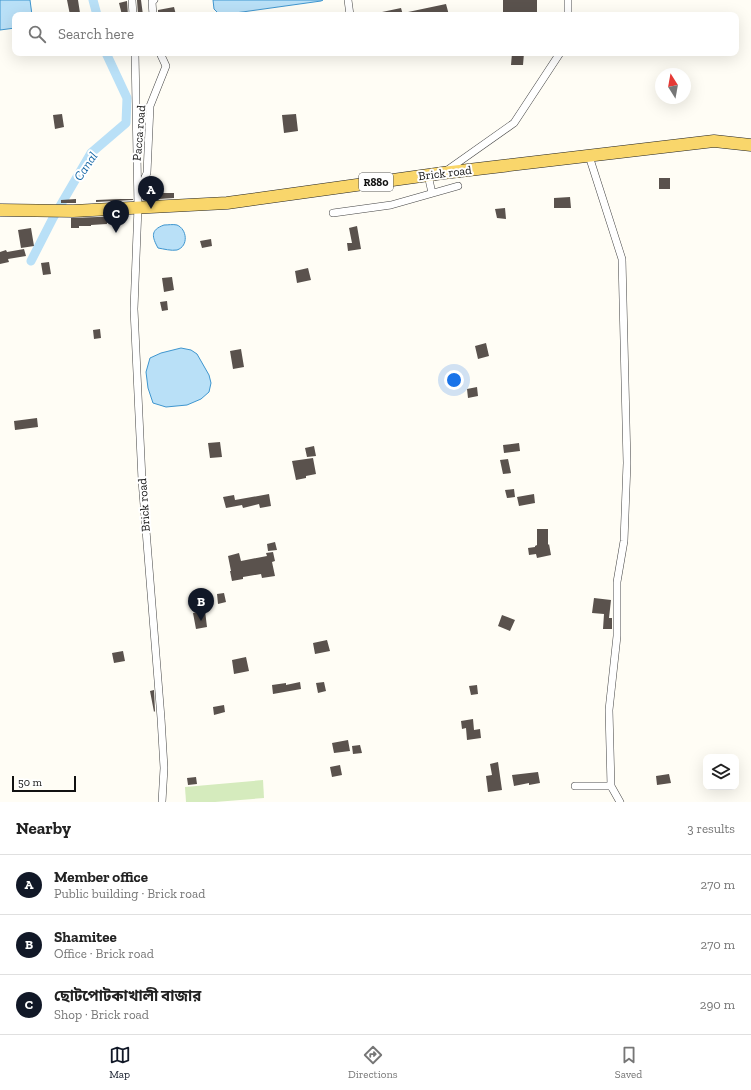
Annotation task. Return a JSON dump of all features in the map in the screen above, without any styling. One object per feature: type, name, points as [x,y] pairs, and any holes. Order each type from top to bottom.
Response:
[{"type":"main road","name":"Brick road","points":[[0,210],[73,211],[227,203],[443,173],[714,141],[751,145]]},
{"type":"street","points":[[132,0],[133,12]]},
{"type":"street","points":[[153,12],[152,2],[154,0]]},
{"type":"street","points":[[348,0],[350,12]]},
{"type":"street","points":[[568,0],[568,12]]},
{"type":"street","name":"Brick road","points":[[135,56],[138,208],[134,309],[142,480],[164,768],[162,802]]},
{"type":"street","name":"Pacca road","points":[[138,193],[147,173],[150,106],[166,66],[161,56]]},
{"type":"street","points":[[443,173],[514,123],[558,56]]},
{"type":"street","points":[[588,156],[622,259],[627,463],[624,541],[617,582],[618,636],[609,710],[611,786],[620,802]]},
{"type":"street","points":[[428,175],[432,193]]},
{"type":"street","points":[[333,214],[391,205],[458,186]]},
{"type":"street","points":[[575,786],[611,786]]},
{"type":"green space","points":[[263,780],[264,798],[215,802],[186,802],[185,787]]},
{"type":"water","points":[[0,0],[30,0],[32,12],[12,12],[12,28],[0,30]]},
{"type":"water","points":[[213,0],[323,0],[242,12],[217,12],[214,9]]},
{"type":"water","points":[[164,225],[177,225],[183,230],[185,234],[185,241],[181,248],[172,250],[158,248],[154,240],[154,232],[156,229]]},
{"type":"water","points":[[181,348],[191,350],[197,354],[209,375],[211,383],[209,392],[201,399],[187,405],[166,407],[153,403],[148,388],[146,372],[150,358],[161,353]]},
{"type":"building","points":[[67,0],[78,0],[80,12],[69,12]]},
{"type":"building","points":[[137,0],[141,0],[143,12],[138,12]]},
{"type":"building","points":[[503,0],[537,0],[537,12],[503,12]]},
{"type":"building","points":[[127,1],[128,12],[121,12],[119,3]]},
{"type":"building","points":[[446,4],[448,12],[408,12]]},
{"type":"building","points":[[174,7],[175,12],[158,12],[158,10]]},
{"type":"building","points":[[401,8],[402,12],[382,12]]},
{"type":"building","points":[[512,56],[524,56],[523,65],[511,65]]},
{"type":"building","points":[[62,114],[64,127],[55,129],[53,115]]},
{"type":"building","points":[[296,114],[298,131],[284,133],[282,115]]},
{"type":"building","points":[[659,178],[670,178],[670,189],[659,189]]},
{"type":"building","points":[[146,187],[150,187],[150,193],[174,193],[174,198],[143,200],[143,194]]},
{"type":"building","points":[[570,197],[571,208],[554,208],[554,198]]},
{"type":"building","points":[[76,199],[76,203],[61,203],[61,200]]},
{"type":"building","points":[[96,200],[133,200],[96,202]]},
{"type":"building","points":[[505,208],[506,219],[497,218],[495,209]]},
{"type":"building","points":[[124,216],[124,220],[107,220],[107,224],[71,228],[71,218]]},
{"type":"building","points":[[357,226],[361,249],[348,251],[347,243],[352,243],[349,228]]},
{"type":"building","points":[[31,228],[34,246],[21,248],[18,230]]},
{"type":"building","points":[[211,239],[212,246],[202,248],[200,241]]},
{"type":"building","points":[[24,249],[26,256],[8,259],[9,262],[0,264],[0,252],[6,250],[7,252]]},
{"type":"building","points":[[49,262],[51,274],[43,275],[41,263]]},
{"type":"building","points":[[308,268],[311,280],[297,283],[295,271]]},
{"type":"building","points":[[172,277],[174,290],[164,292],[162,278]]},
{"type":"building","points":[[167,301],[168,310],[162,311],[160,302]]},
{"type":"building","points":[[100,329],[101,338],[94,339],[93,330]]},
{"type":"building","points":[[486,343],[489,356],[478,359],[475,346]]},
{"type":"building","points":[[241,349],[244,367],[233,369],[230,351]]},
{"type":"building","points":[[477,387],[478,396],[468,398],[467,389]]},
{"type":"building","points":[[37,418],[38,427],[15,430],[14,421]]},
{"type":"building","points":[[220,442],[222,457],[210,458],[208,443]]},
{"type":"building","points":[[519,443],[520,451],[504,453],[503,445]]},
{"type":"building","points":[[314,446],[316,456],[307,457],[305,448]]},
{"type":"building","points":[[313,458],[316,474],[296,480],[292,461]]},
{"type":"building","points":[[508,459],[511,473],[503,474],[500,460]]},
{"type":"building","points":[[514,489],[515,497],[507,498],[505,490]]},
{"type":"building","points":[[269,494],[271,506],[260,508],[259,504],[243,508],[242,505],[226,508],[223,497],[234,495],[235,500]]},
{"type":"building","points":[[534,494],[535,503],[519,506],[517,497]]},
{"type":"building","points":[[537,529],[548,529],[548,545],[549,544],[551,555],[537,558],[536,554],[529,555],[528,548],[535,547],[537,545]]},
{"type":"building","points":[[275,542],[277,550],[268,551],[267,544]]},
{"type":"building","points":[[273,552],[275,561],[272,562],[275,576],[262,578],[261,574],[243,577],[243,579],[232,581],[228,556],[239,553],[241,561],[267,556],[266,553]]},
{"type":"building","points":[[224,593],[226,602],[218,604],[217,594]]},
{"type":"building","points":[[594,598],[611,600],[609,618],[612,618],[612,629],[603,629],[604,614],[592,613]]},
{"type":"building","points":[[205,611],[207,627],[196,629],[193,613]]},
{"type":"building","points":[[502,615],[515,620],[510,631],[498,626]]},
{"type":"building","points":[[327,640],[330,651],[315,654],[313,643]]},
{"type":"building","points":[[123,651],[125,661],[114,663],[112,653]]},
{"type":"building","points":[[246,657],[249,671],[234,674],[232,660]]},
{"type":"building","points":[[300,682],[301,689],[273,694],[272,685],[286,683],[286,685]]},
{"type":"building","points":[[324,682],[326,691],[318,693],[316,683]]},
{"type":"building","points":[[477,685],[478,694],[471,695],[469,686]]},
{"type":"building","points":[[154,690],[155,711],[154,712],[150,691]]},
{"type":"building","points":[[224,705],[225,712],[214,715],[213,707]]},
{"type":"building","points":[[473,719],[474,730],[480,729],[481,738],[467,740],[466,728],[462,729],[461,721]]},
{"type":"building","points":[[348,740],[350,751],[334,753],[332,743]]},
{"type":"building","points":[[360,745],[362,753],[353,754],[352,746]]},
{"type":"building","points":[[498,762],[502,790],[488,792],[486,776],[492,775],[490,764]]},
{"type":"building","points":[[340,765],[342,775],[332,777],[330,767]]},
{"type":"building","points":[[538,772],[540,783],[529,785],[529,783],[514,786],[512,775]]},
{"type":"building","points":[[669,774],[671,783],[657,785],[656,776]]},
{"type":"building","points":[[196,777],[197,784],[188,785],[187,778]]},
{"type":"waterway","name":"Canal","points":[[93,0],[96,12]]},
{"type":"waterway","name":"Canal","points":[[31,261],[53,218],[91,153],[126,123],[127,98],[107,56]]},
{"type":"place","name":"Member office","points":[[151,209]]},
{"type":"place","name":"ছোটপোটকাখালী বাজার","points":[[116,233]]},
{"type":"place","name":"Shamitee","points":[[201,621]]}]
